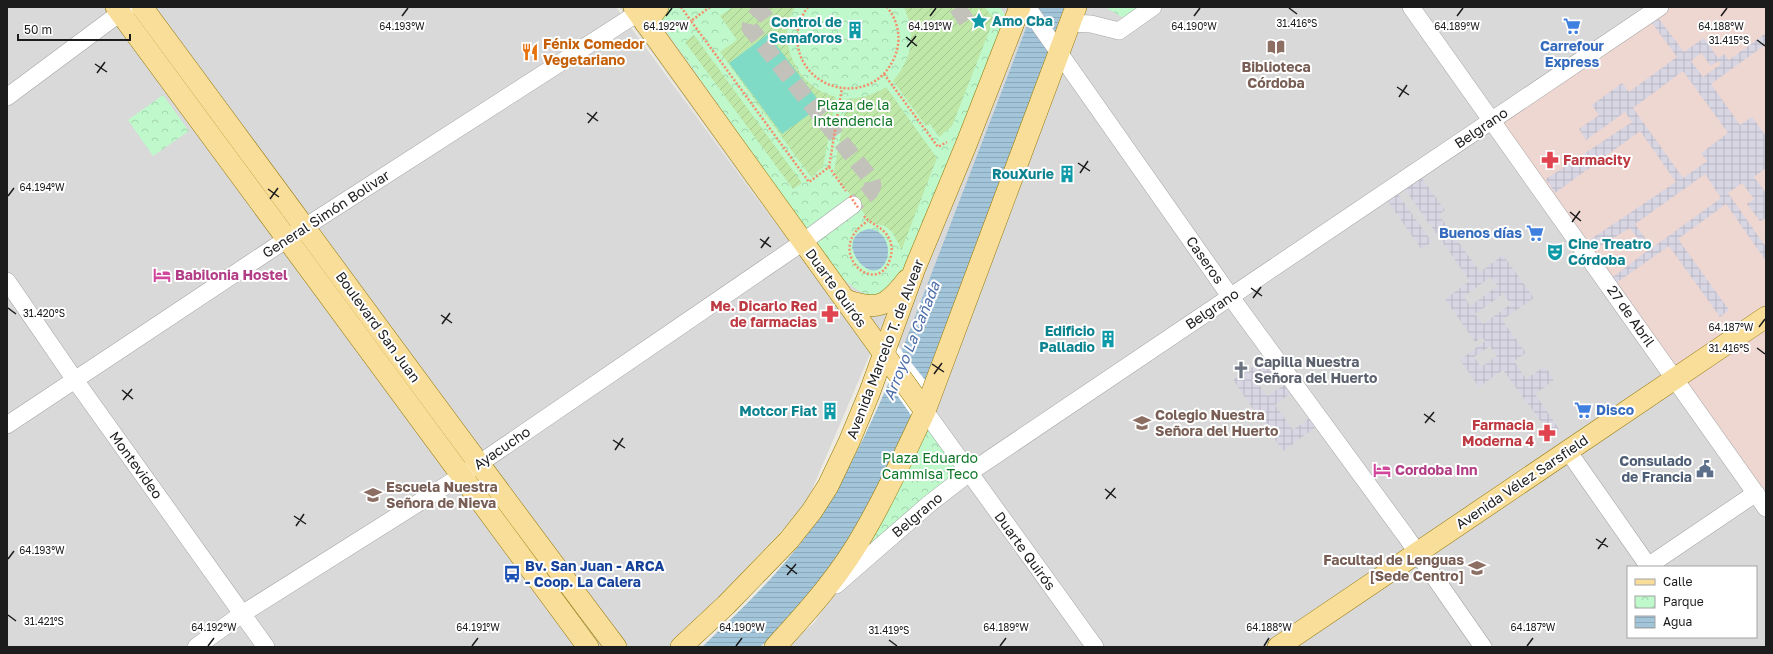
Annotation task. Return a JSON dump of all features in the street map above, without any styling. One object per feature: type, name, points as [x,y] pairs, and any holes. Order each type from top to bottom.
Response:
[{"type":"main road","name":"Boulevard San Juan","points":[[142,7],[305,227],[588,647]]},
{"type":"main road","points":[[641,13],[658,7]]},
{"type":"main road","name":"Avenida Marcelo T. de Alvear","points":[[682,647],[789,540],[812,511],[828,486],[849,442],[916,268],[1020,7]]},
{"type":"main road","name":"Boulevard San Juan","points":[[122,9],[287,238],[470,470],[616,647]]},
{"type":"main road","name":"Duarte Quirós","points":[[641,13],[925,411]]},
{"type":"main road","points":[[775,647],[817,601],[866,530],[903,458],[925,411],[1073,15]]},
{"type":"main road","points":[[845,300],[864,307],[874,307],[886,301],[899,289],[916,268]]},
{"type":"main road","name":"Avenida Vélez Sarsfield","points":[[1278,647],[1766,317]]},
{"type":"street","name":"Caseros","points":[[1027,7],[1230,296],[1418,553],[1483,647]]},
{"type":"street","points":[[1073,15],[1091,24],[1119,31],[1153,7]]},
{"type":"street","name":"27 de Abril","points":[[1411,7],[1766,508]]},
{"type":"street","name":"Belgrano","points":[[817,601],[929,504],[969,472],[1660,7]]},
{"type":"street","points":[[7,97],[122,9]]},
{"type":"street","name":"General Simón Bolivar","points":[[7,425],[287,238],[641,13]]},
{"type":"street","name":"Ayacucho","points":[[196,647],[242,614],[470,470],[803,242],[854,204]]},
{"type":"street","name":"Montevideo","points":[[7,281],[75,380],[266,647]]},
{"type":"street","name":"Duarte Quirós","points":[[925,411],[1094,647]]},
{"type":"street","points":[[1568,451],[1647,564],[1651,564],[1756,493]]},
{"type":"path","points":[[681,7],[809,182],[829,167]]},
{"type":"path","points":[[691,21],[710,7]]},
{"type":"path","points":[[808,7],[799,22],[797,38],[799,53],[806,67],[817,78],[830,86],[842,88],[862,87],[878,80],[890,68],[897,52],[899,34],[894,16],[888,7]]},
{"type":"path","points":[[884,74],[938,147],[952,140]]},
{"type":"path","points":[[842,88],[829,167],[854,204],[868,221],[881,229],[887,235],[891,243],[892,253],[887,266],[879,274],[873,275],[860,269],[854,263],[849,244],[854,232],[868,221]]},
{"type":"shaded area","points":[[7,7],[616,7],[784,236],[619,7],[1766,7],[1766,647],[786,647],[814,623],[934,443],[870,354],[805,506],[676,642],[668,647],[7,647]]},
{"type":"shaded area","points":[[1660,7],[1766,7],[1766,508],[1492,120]]},
{"type":"shaded area","points":[[1659,19],[1684,52],[1704,38],[1718,58],[1724,54],[1729,60],[1766,33],[1766,44],[1711,84],[1740,125],[1752,117],[1766,136],[1766,168],[1754,177],[1766,193],[1766,218],[1760,221],[1747,204],[1754,199],[1742,183],[1728,193],[1766,247],[1766,261],[1726,204],[1678,239],[1729,310],[1720,317],[1669,246],[1616,283],[1613,277],[1647,251],[1630,228],[1594,250],[1588,241],[1676,182],[1640,131],[1555,193],[1546,179],[1632,122],[1625,112],[1586,140],[1579,129],[1599,115],[1592,105],[1622,83],[1629,92],[1677,57],[1652,23]],"holes":[[[1701,53],[1711,66],[1718,61],[1721,64],[1703,77],[1691,61]],[[1683,71],[1728,133],[1701,153],[1707,161],[1683,178],[1633,108]],[[1705,174],[1721,198],[1652,248],[1635,224]]]},
{"type":"shaded area","points":[[768,34],[822,105],[782,134],[729,63]]},
{"type":"shaded area","points":[[1421,177],[1445,210],[1439,215],[1480,272],[1503,255],[1534,298],[1502,320],[1526,353],[1514,361],[1526,379],[1545,366],[1554,380],[1535,394],[1559,429],[1551,435],[1503,370],[1479,387],[1460,360],[1485,341],[1482,337],[1475,342],[1445,299],[1470,281],[1404,188]],"holes":[[[1491,277],[1498,286],[1470,306],[1464,296]],[[1503,294],[1511,304],[1483,324],[1475,314]],[[1490,346],[1497,356],[1481,367],[1474,357]]]},
{"type":"shaded area","points":[[1397,193],[1432,242],[1421,249],[1387,200]]},
{"type":"shaded area","points":[[1267,357],[1276,370],[1258,384],[1267,396],[1286,384],[1292,392],[1275,405],[1293,430],[1310,418],[1316,427],[1283,451],[1233,380]]},
{"type":"green space","name":"Plaza de la Intendencia","points":[[670,7],[1000,7],[1007,18],[903,271],[894,283],[875,297],[857,290],[834,268],[656,17]]},
{"type":"green space","points":[[733,7],[795,7],[789,21],[787,35],[793,62],[801,74],[811,84],[822,92],[836,97],[823,167],[811,177],[720,52],[737,40],[720,16]]},
{"type":"green space","points":[[904,7],[985,7],[994,19],[952,126],[939,137],[930,124],[926,126],[893,81],[905,63],[910,46],[910,27]]},
{"type":"green space","points":[[1105,7],[1145,7],[1127,20]]},
{"type":"green space","points":[[694,35],[802,183],[793,189],[685,42]]},
{"type":"green space","points":[[886,87],[937,158],[901,251],[900,246],[892,232],[885,226],[870,222],[834,172],[847,99],[868,96]]},
{"type":"green space","points":[[163,95],[189,131],[153,156],[128,120]]},
{"type":"green space","name":"Plaza Eduardo Cammisa Teco","points":[[925,411],[969,473],[929,504],[846,561]]},
{"type":"water","name":"Arroyo La Cañada","points":[[1034,7],[1068,7],[905,436],[882,485],[833,568],[776,633],[760,647],[702,647],[745,605],[786,561],[811,529],[849,467],[880,402],[908,335]]},
{"type":"water","points":[[868,229],[874,230],[882,235],[887,245],[888,256],[880,269],[872,270],[864,267],[853,251],[853,242],[857,234]]},
{"type":"pier","points":[[890,336],[933,390],[918,425],[878,368]]},
{"type":"tunnel","points":[[768,7],[754,18],[750,24],[750,28],[871,179],[873,185],[870,192],[853,205]]},
{"type":"tunnel","points":[[957,7],[968,23]]},
{"type":"place","name":"Amo Cba","points":[[979,21]]},
{"type":"place","name":"Carrefour Express","points":[[1572,26]]},
{"type":"place","name":"Control de Semaforos","points":[[855,30]]},
{"type":"place","name":"Biblioteca Córdoba","points":[[1276,47]]},
{"type":"place","name":"Fénix Comedor Vegetariano","points":[[530,52]]},
{"type":"place","name":"Farmacity","points":[[1550,160]]},
{"type":"place","name":"RouXurie","points":[[1067,174]]},
{"type":"place","name":"Buenos días","points":[[1535,233]]},
{"type":"place","name":"Cine Treatro Córdoba","points":[[1555,252]]},
{"type":"place","name":"Babilonia Hostel","points":[[162,275]]},
{"type":"place","name":"Me. Dicarlo Red de farmacias","points":[[830,314]]},
{"type":"place","name":"Edificio Palladio","points":[[1108,339]]},
{"type":"place","name":"Capilla Nuestra Señora del Huerto","points":[[1241,370]]},
{"type":"place","name":"Disco","points":[[1583,410]]},
{"type":"place","name":"Motcor Fiat","points":[[830,411]]},
{"type":"place","name":"Colegio Nuestra Señora del Huerto","points":[[1142,423]]},
{"type":"place","name":"Farmacia Moderna 4","points":[[1547,433]]},
{"type":"place","name":"Consulado de Francia","points":[[1705,469]]},
{"type":"place","name":"Cordoba Inn","points":[[1382,470]]},
{"type":"place","name":"Escuela Nuestra Señora de Nieva","points":[[373,495]]},
{"type":"place","name":"Facultad de Lenguas [Sede Centro]","points":[[1477,568]]},
{"type":"place","name":"Bv. San Juan - ARCA - Coop. La Calera","points":[[512,574]]}]
